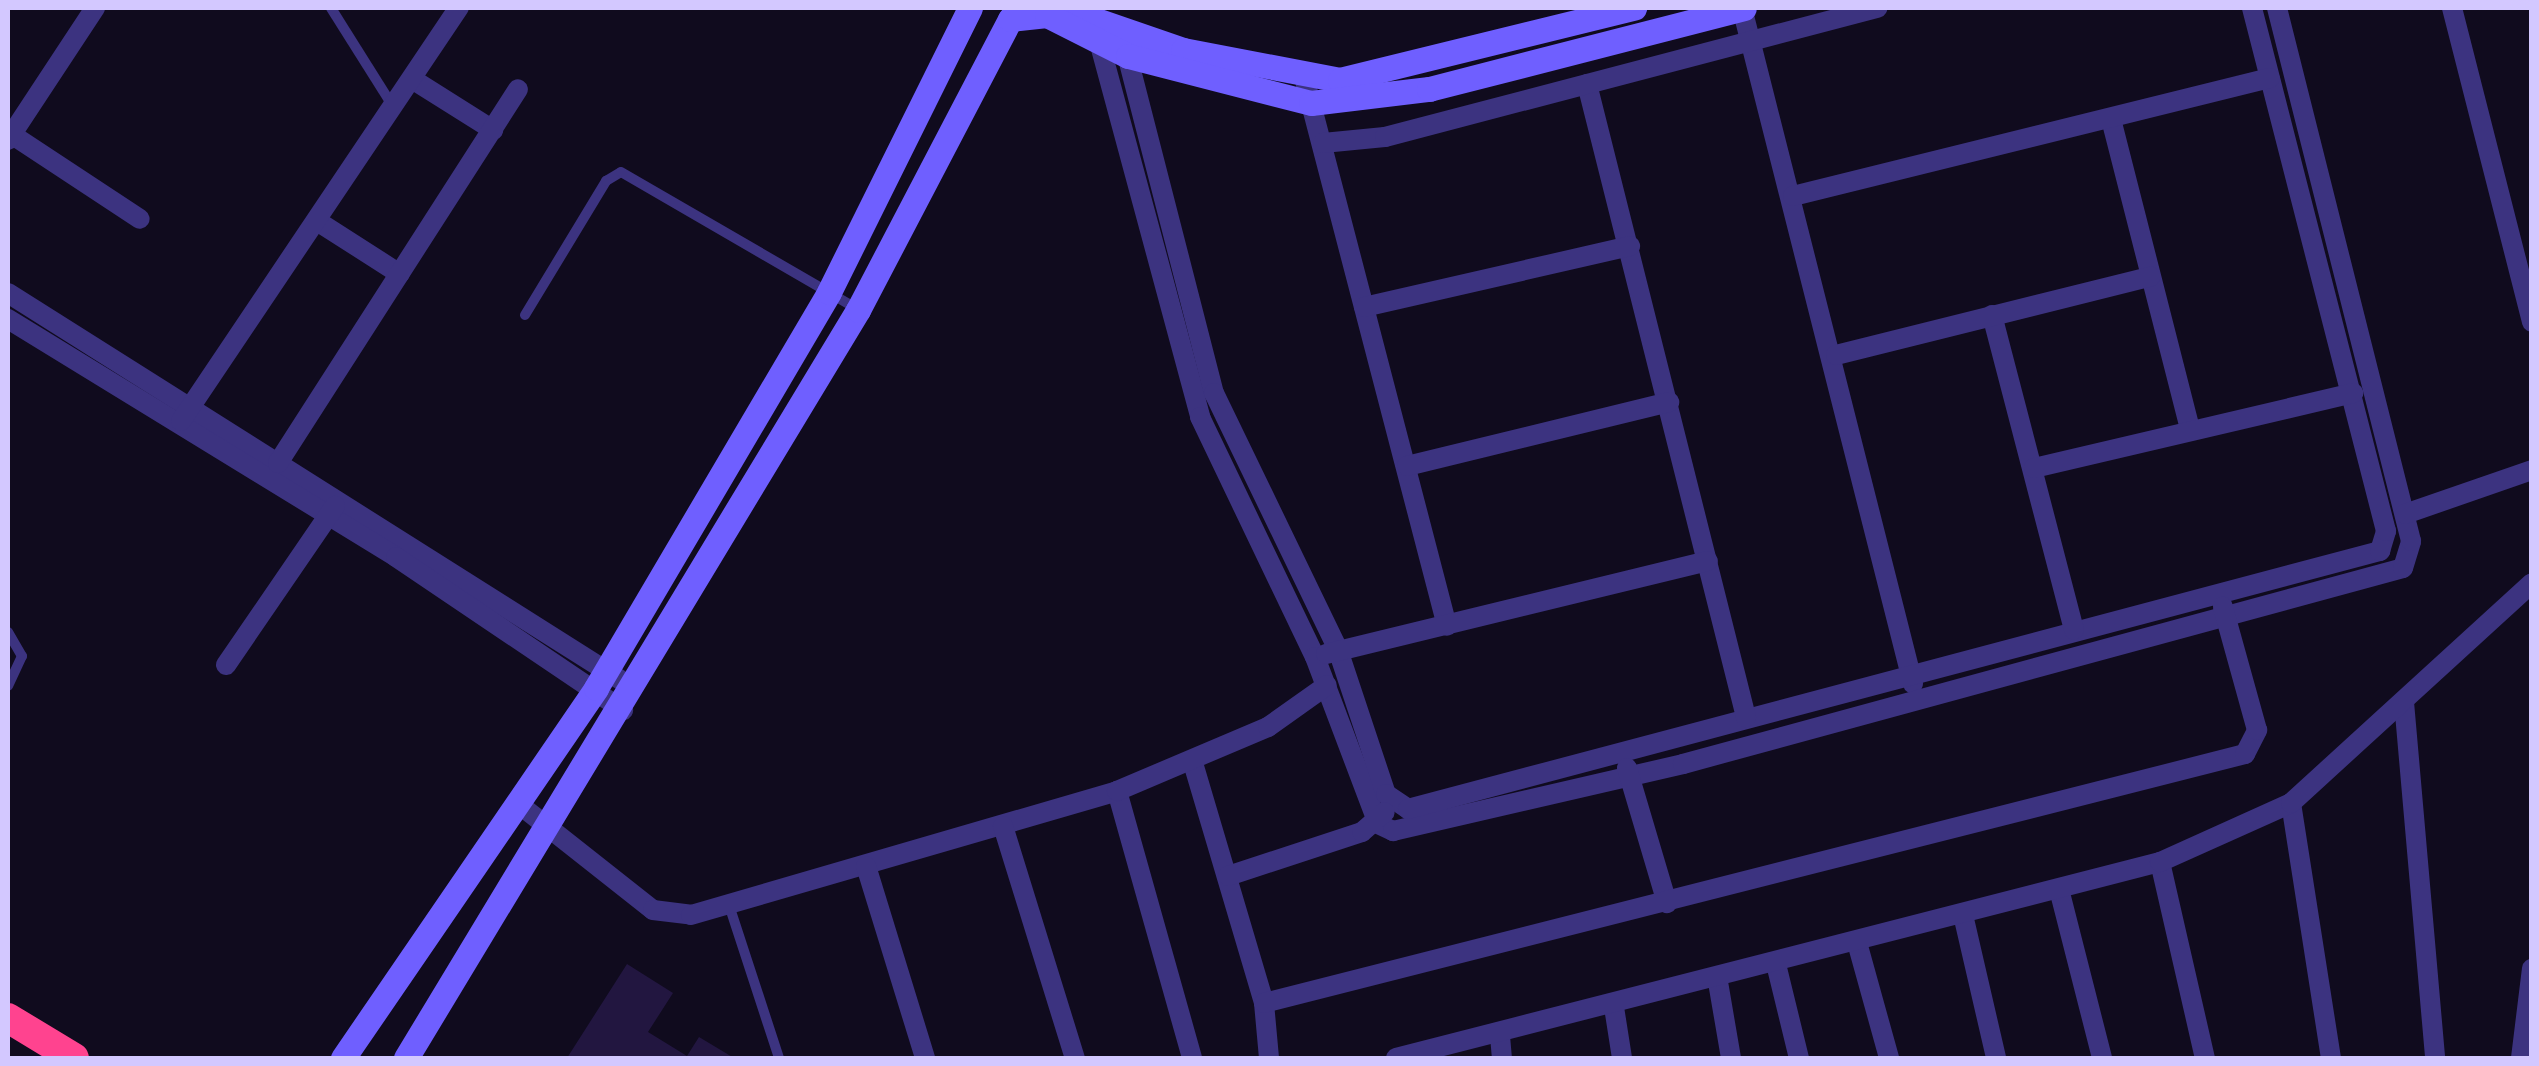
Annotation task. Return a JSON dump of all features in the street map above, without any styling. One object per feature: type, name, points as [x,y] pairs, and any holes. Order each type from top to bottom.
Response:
[{"type":"highway","points":[[8,1018],[74,1058]]},
{"type":"highway","points":[[8,1038],[40,1058]]},
{"type":"street","points":[[95,8],[9,137],[140,220]]},
{"type":"street","points":[[183,418],[459,8]]},
{"type":"street","points":[[350,1056],[601,679],[829,292],[970,8]]},
{"type":"street","points":[[1062,8],[1111,39],[1304,77],[1375,76],[1634,8]]},
{"type":"street","points":[[406,1058],[630,700],[858,310],[1009,13],[1047,15],[1311,102],[1430,88],[1742,8],[1836,355],[1916,700]]},
{"type":"street","points":[[1323,143],[1385,137],[1877,8]]},
{"type":"street","points":[[2252,8],[2353,393],[2383,548]]},
{"type":"street","points":[[2277,8],[2404,514],[2411,558]]},
{"type":"street","points":[[2452,8],[2532,322]]},
{"type":"street","points":[[1111,39],[1214,393],[1338,650],[1390,803],[1378,824]]},
{"type":"street","points":[[1111,39],[1200,417],[1327,684],[1378,824]]},
{"type":"street","points":[[1304,77],[1448,626]]},
{"type":"street","points":[[1793,196],[2270,78]]},
{"type":"street","points":[[412,79],[492,130]]},
{"type":"street","points":[[1587,84],[1746,717]]},
{"type":"street","points":[[278,464],[518,89]]},
{"type":"street","points":[[2111,119],[2190,428]]},
{"type":"street","points":[[317,221],[400,274]]},
{"type":"street","points":[[1364,307],[1630,246]]},
{"type":"street","points":[[1836,355],[2150,277]]},
{"type":"street","points":[[8,293],[83,354],[630,700]]},
{"type":"street","points":[[1992,315],[2074,630]]},
{"type":"street","points":[[8,319],[83,354]]},
{"type":"street","points":[[2034,468],[2190,428],[2353,393]]},
{"type":"street","points":[[1407,466],[1669,402]]},
{"type":"street","points":[[183,418],[278,464],[333,509]]},
{"type":"street","points":[[2404,514],[2532,470]]},
{"type":"street","points":[[226,665],[333,509]]},
{"type":"street","points":[[1390,803],[1408,809],[2074,630],[2219,596],[2383,548],[2411,558]]},
{"type":"street","points":[[1228,876],[1378,824],[1402,830],[1629,777],[2392,573],[2411,558]]},
{"type":"street","points":[[1315,657],[1708,561]]},
{"type":"street","points":[[1396,1058],[1777,968],[2060,893],[2160,862],[2291,803],[2532,584]]},
{"type":"street","points":[[1264,1003],[2245,754],[2257,730],[2219,596]]},
{"type":"street","points":[[520,805],[550,824],[653,910],[678,917],[1117,792],[1192,763],[1327,684]]},
{"type":"street","points":[[2404,702],[2435,1058]]},
{"type":"street","points":[[1622,752],[1668,903]]},
{"type":"street","points":[[1192,763],[1264,1003],[1269,1058]]},
{"type":"street","points":[[1117,792],[1192,1058]]},
{"type":"street","points":[[2291,803],[2331,1058]]},
{"type":"street","points":[[1002,826],[1075,1058]]},
{"type":"street","points":[[2160,862],[2206,1058]]},
{"type":"street","points":[[866,866],[926,1058]]},
{"type":"street","points":[[2060,893],[2102,1058]]},
{"type":"street","points":[[1964,919],[1996,1058]]},
{"type":"street","points":[[1858,946],[1889,1058]]},
{"type":"street","points":[[1777,968],[1799,1058]]},
{"type":"street","points":[[2520,1058],[2532,969]]},
{"type":"street","points":[[1718,982],[1731,1058]]},
{"type":"street","points":[[1614,1007],[1622,1058]]},
{"type":"street","points":[[1500,1036],[1502,1058]]},
{"type":"lane","points":[[330,8],[392,104]]},
{"type":"lane","points":[[524,315],[606,181],[621,172],[858,310]]},
{"type":"lane","points":[[8,632],[22,656],[8,686]]},
{"type":"lane","points":[[728,905],[779,1058]]},
{"type":"building","points":[[627,964],[673,993],[648,1032],[687,1056],[699,1037],[734,1058],[567,1058]]}]
